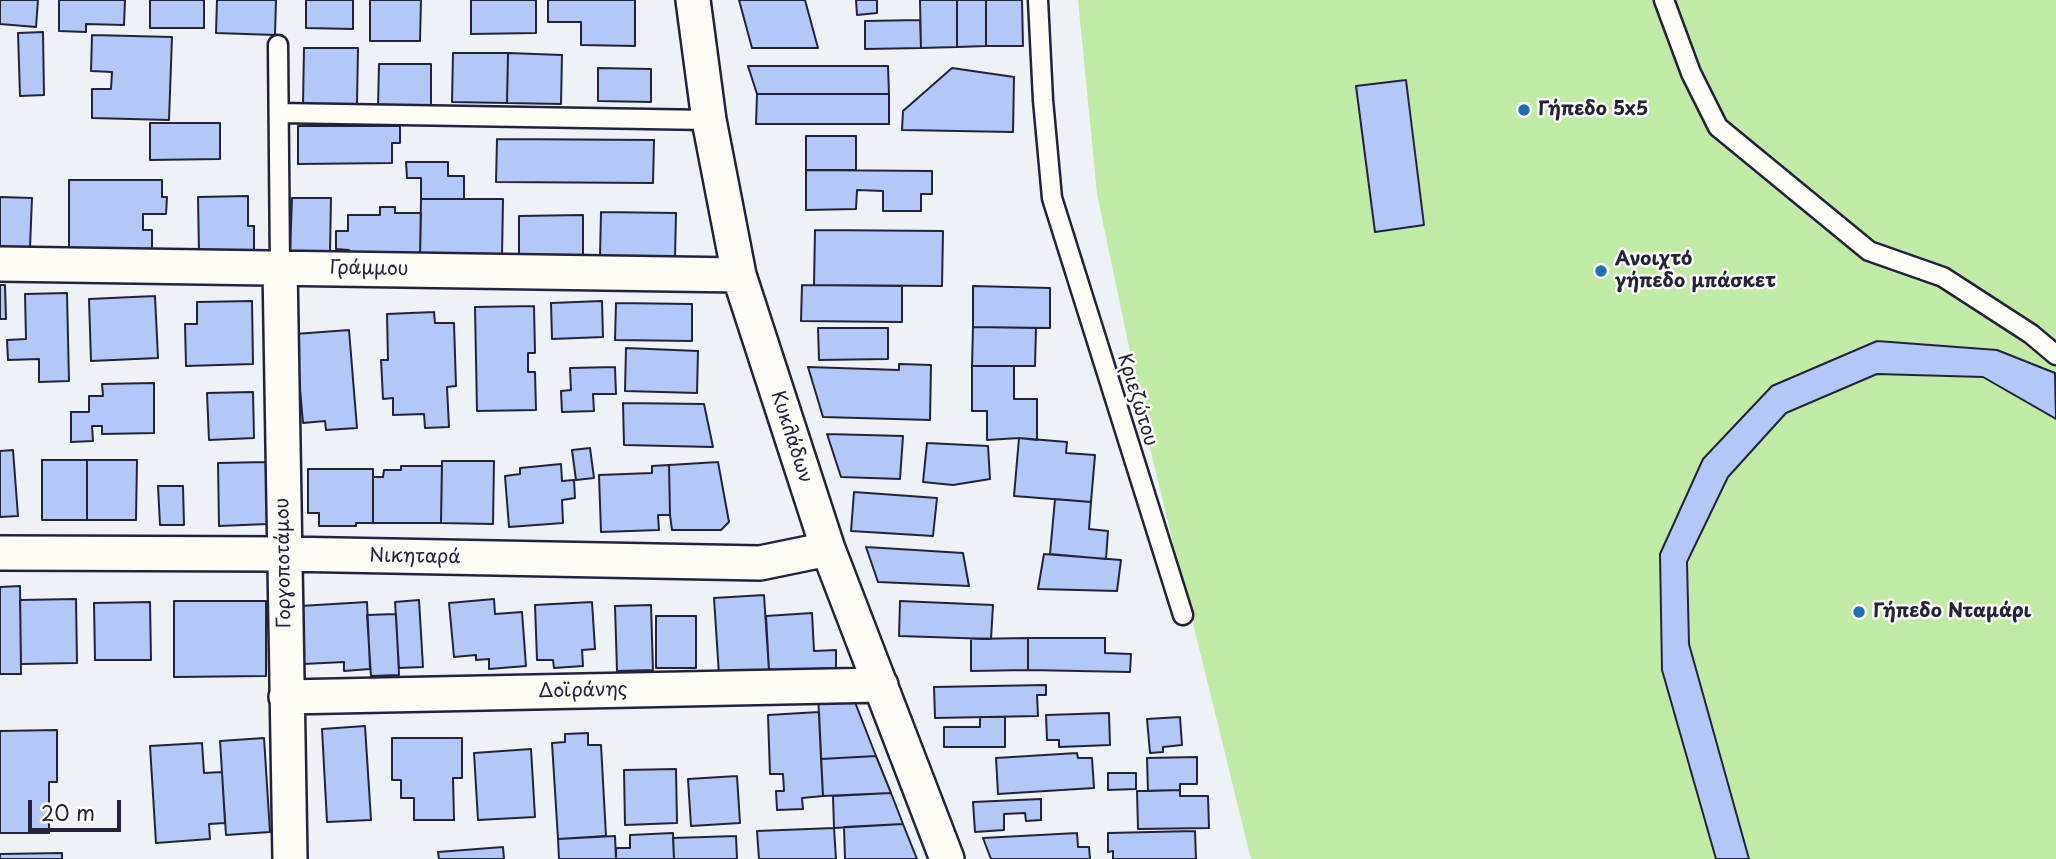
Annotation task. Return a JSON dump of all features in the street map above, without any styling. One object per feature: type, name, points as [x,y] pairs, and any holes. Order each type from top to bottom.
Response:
[{"type":"street","name":"Κυκλάδων","points":[[693,0],[709,120],[739,275],[828,549],[947,859]]},
{"type":"street","name":"Γράμμου","points":[[0,264],[739,275]]},
{"type":"street","name":"Γοργοποτάμου","points":[[280,267],[290,859]]},
{"type":"street","name":"Νικηταρά","points":[[0,553],[285,554],[760,563],[828,549]]},
{"type":"street","name":"Δοϊράνης","points":[[286,697],[881,685]]},
{"type":"lane","name":"Κριεζώτου","points":[[1038,0],[1042,100],[1052,198],[1183,615]]},
{"type":"lane","points":[[1664,0],[1691,74],[1718,127],[1869,251],[1943,277],[2031,334],[2056,355]]},
{"type":"lane","points":[[278,45],[280,267]]},
{"type":"lane","points":[[279,113],[709,120]]},
{"type":"green space","points":[[1078,0],[2056,0],[2056,859],[1251,859],[1152,457],[1097,194]]},
{"type":"building","points":[[0,0],[38,0],[36,27],[0,24]]},
{"type":"building","points":[[59,0],[125,0],[124,25],[86,24],[86,32],[59,31]]},
{"type":"building","points":[[150,0],[204,0],[204,28],[150,28]]},
{"type":"building","points":[[217,0],[276,0],[275,35],[216,33]]},
{"type":"building","points":[[306,0],[353,0],[353,29],[306,28]]},
{"type":"building","points":[[370,0],[421,0],[420,41],[370,41]]},
{"type":"building","points":[[471,0],[536,0],[536,33],[471,34]]},
{"type":"building","points":[[548,0],[635,0],[635,46],[581,45],[581,22],[548,22]]},
{"type":"building","points":[[739,0],[805,0],[818,48],[752,48]]},
{"type":"building","points":[[856,0],[877,0],[877,13],[857,15]]},
{"type":"building","points":[[920,0],[957,0],[957,47],[921,48]]},
{"type":"building","points":[[957,0],[986,0],[986,46],[957,47]]},
{"type":"building","points":[[986,0],[1022,0],[1023,46],[986,46]]},
{"type":"building","points":[[920,20],[921,48],[865,49],[865,21]]},
{"type":"building","points":[[43,32],[44,95],[20,96],[18,33]]},
{"type":"building","points":[[92,35],[172,37],[169,120],[92,118],[92,89],[111,89],[112,72],[91,71]]},
{"type":"building","points":[[304,48],[358,48],[357,104],[303,104]]},
{"type":"building","points":[[453,53],[508,53],[507,103],[452,102]]},
{"type":"building","points":[[508,53],[562,55],[561,104],[507,103]]},
{"type":"building","points":[[379,64],[431,64],[431,107],[378,107]]},
{"type":"building","points":[[748,66],[888,66],[889,94],[757,94]]},
{"type":"building","points":[[598,68],[651,69],[651,102],[598,101]]},
{"type":"building","points":[[952,68],[1014,77],[1013,132],[902,130],[903,111]]},
{"type":"building","points":[[1406,80],[1424,225],[1375,232],[1356,86]]},
{"type":"building","points":[[757,94],[889,94],[889,124],[756,124]]},
{"type":"building","points":[[150,123],[220,123],[220,159],[150,160]]},
{"type":"building","points":[[298,126],[400,126],[400,143],[392,143],[392,163],[298,164]]},
{"type":"building","points":[[806,136],[856,136],[856,170],[806,170]]},
{"type":"building","points":[[497,139],[654,140],[653,183],[496,182]]},
{"type":"building","points":[[406,162],[448,162],[448,176],[464,176],[464,199],[421,199],[421,178],[407,178]]},
{"type":"building","points":[[806,170],[932,171],[932,194],[921,194],[921,211],[883,211],[883,191],[857,190],[856,209],[806,210]]},
{"type":"building","points":[[69,180],[162,180],[162,197],[167,197],[166,214],[143,214],[143,230],[152,230],[152,257],[69,250]]},
{"type":"building","points":[[248,196],[248,226],[254,226],[254,251],[199,253],[198,197]]},
{"type":"building","points":[[0,197],[32,198],[30,247],[0,247]]},
{"type":"building","points":[[292,198],[331,198],[330,254],[290,253]]},
{"type":"building","points":[[421,199],[503,199],[502,257],[420,257]]},
{"type":"building","points":[[380,207],[395,207],[395,213],[421,213],[420,257],[349,256],[349,250],[336,249],[336,231],[348,231],[348,215],[380,215]]},
{"type":"building","points":[[601,212],[676,213],[675,258],[600,256]]},
{"type":"building","points":[[583,215],[583,260],[519,261],[519,216]]},
{"type":"building","points":[[815,230],[943,231],[942,286],[814,285]]},
{"type":"building","points":[[0,285],[5,285],[6,319],[0,319]]},
{"type":"building","points":[[802,285],[902,286],[902,322],[801,321]]},
{"type":"building","points":[[973,286],[1050,288],[1050,328],[973,327]]},
{"type":"building","points":[[67,293],[69,381],[39,382],[39,359],[8,360],[7,340],[26,339],[25,294]]},
{"type":"building","points":[[155,296],[158,358],[91,361],[89,299]]},
{"type":"building","points":[[252,301],[253,364],[186,366],[185,324],[197,324],[197,302]]},
{"type":"building","points":[[602,301],[603,337],[552,339],[551,303]]},
{"type":"building","points":[[616,303],[692,304],[692,341],[615,340]]},
{"type":"building","points":[[534,306],[535,353],[528,353],[528,372],[535,372],[536,410],[477,411],[475,307]]},
{"type":"building","points":[[434,312],[435,323],[454,323],[456,386],[447,387],[449,427],[425,428],[424,414],[393,415],[393,398],[383,399],[381,360],[388,360],[387,314]]},
{"type":"building","points":[[973,327],[1036,328],[1035,366],[972,366]]},
{"type":"building","points":[[818,328],[888,328],[888,359],[819,360]]},
{"type":"building","points":[[349,330],[357,428],[326,430],[325,421],[303,423],[295,334]]},
{"type":"building","points":[[1877,341],[1997,350],[2055,373],[2056,419],[1983,377],[1877,374],[1786,413],[1728,477],[1687,562],[1689,644],[1749,859],[1716,859],[1662,670],[1660,554],[1703,459],[1772,386]]},
{"type":"building","points":[[626,348],[698,351],[697,393],[625,391]]},
{"type":"building","points":[[899,364],[931,365],[930,420],[823,417],[808,367],[899,370]]},
{"type":"building","points":[[972,366],[1014,366],[1014,399],[1037,399],[1037,440],[987,440],[987,411],[972,411]]},
{"type":"building","points":[[615,367],[616,394],[593,394],[594,411],[562,412],[561,391],[571,390],[570,368]]},
{"type":"building","points":[[154,383],[154,433],[102,434],[102,426],[92,426],[93,441],[71,442],[71,412],[89,412],[89,396],[103,396],[102,384]]},
{"type":"building","points":[[253,392],[254,438],[209,440],[207,393]]},
{"type":"building","points":[[623,403],[704,404],[713,447],[624,445]]},
{"type":"building","points":[[827,434],[903,436],[900,479],[841,477]]},
{"type":"building","points":[[1019,438],[1067,442],[1066,453],[1095,455],[1091,502],[1014,496]]},
{"type":"building","points":[[927,443],[988,446],[990,479],[953,485],[923,482]]},
{"type":"building","points":[[590,448],[594,478],[576,480],[572,450]]},
{"type":"building","points":[[13,450],[18,516],[0,517],[0,451]]},
{"type":"building","points":[[42,460],[87,460],[87,520],[42,520]]},
{"type":"building","points":[[87,460],[137,460],[136,520],[87,520]]},
{"type":"building","points":[[442,461],[494,461],[493,524],[441,523]]},
{"type":"building","points":[[266,462],[268,524],[219,526],[218,463]]},
{"type":"building","points":[[718,462],[729,522],[721,530],[672,530],[669,465]]},
{"type":"building","points":[[561,464],[562,481],[574,480],[575,498],[562,500],[563,523],[509,527],[505,476],[520,474],[520,468]]},
{"type":"building","points":[[669,465],[670,515],[658,515],[659,530],[601,532],[599,475],[652,473],[652,466]]},
{"type":"building","points":[[401,466],[442,466],[441,523],[373,523],[373,477],[383,477],[384,470],[401,470]]},
{"type":"building","points":[[308,469],[373,469],[373,523],[319,526],[319,513],[308,513]]},
{"type":"building","points":[[158,486],[183,486],[184,525],[160,525]]},
{"type":"building","points":[[854,492],[937,498],[933,536],[851,531]]},
{"type":"building","points":[[1055,499],[1091,502],[1089,529],[1108,531],[1106,559],[1050,554]]},
{"type":"building","points":[[866,547],[963,553],[969,586],[878,582]]},
{"type":"building","points":[[1044,554],[1121,560],[1117,591],[1038,589]]},
{"type":"building","points":[[20,586],[21,674],[0,674],[0,587]]},
{"type":"building","points":[[764,595],[769,671],[719,675],[714,598]]},
{"type":"building","points":[[76,599],[77,663],[21,664],[20,600]]},
{"type":"building","points":[[494,599],[495,614],[522,612],[526,666],[489,669],[489,659],[476,660],[476,655],[454,657],[449,603]]},
{"type":"building","points":[[419,600],[423,667],[399,668],[395,602]]},
{"type":"building","points":[[174,601],[266,601],[266,676],[174,677]]},
{"type":"building","points":[[900,601],[993,605],[991,639],[899,636]]},
{"type":"building","points":[[150,602],[151,660],[95,660],[94,603]]},
{"type":"building","points":[[367,602],[370,669],[344,671],[344,662],[303,664],[300,606]]},
{"type":"building","points":[[592,602],[595,649],[582,650],[583,666],[554,668],[553,660],[537,660],[535,605]]},
{"type":"building","points":[[651,605],[653,670],[617,671],[615,606]]},
{"type":"building","points":[[812,613],[814,651],[836,650],[836,668],[769,671],[766,616]]},
{"type":"building","points":[[396,614],[399,675],[371,676],[367,615]]},
{"type":"building","points":[[656,616],[696,616],[696,668],[656,668]]},
{"type":"building","points":[[1028,638],[1028,670],[971,671],[971,639]]},
{"type":"building","points":[[1028,638],[1105,638],[1105,653],[1131,654],[1130,672],[1028,670]]},
{"type":"building","points":[[1046,685],[1046,695],[1037,695],[1038,716],[935,718],[934,687]]},
{"type":"building","points":[[851,692],[876,756],[821,759],[818,694]]},
{"type":"building","points":[[819,712],[823,796],[802,798],[803,809],[777,810],[776,791],[784,791],[783,774],[770,774],[768,715]]},
{"type":"building","points":[[1109,713],[1110,745],[1059,747],[1059,740],[1047,740],[1046,715]]},
{"type":"building","points":[[980,717],[1005,717],[1005,747],[944,747],[944,727],[980,727]]},
{"type":"building","points":[[1180,717],[1182,745],[1163,747],[1163,752],[1150,753],[1147,719]]},
{"type":"building","points":[[365,726],[371,820],[327,822],[322,729]]},
{"type":"building","points":[[57,730],[57,782],[49,782],[49,833],[0,833],[0,731]]},
{"type":"building","points":[[588,733],[588,745],[601,745],[606,836],[558,839],[552,743],[565,742],[565,734]]},
{"type":"building","points":[[264,738],[270,832],[226,835],[220,741]]},
{"type":"building","points":[[392,738],[462,738],[462,778],[453,778],[454,820],[414,820],[414,798],[401,798],[401,780],[392,780]]},
{"type":"building","points":[[202,743],[204,773],[222,772],[225,823],[209,824],[210,839],[156,843],[150,746]]},
{"type":"building","points":[[531,749],[535,817],[478,820],[474,753]]},
{"type":"building","points":[[1077,753],[1078,758],[1092,758],[1094,788],[998,794],[996,758]]},
{"type":"building","points":[[876,756],[891,793],[823,796],[821,759]]},
{"type":"building","points":[[1197,757],[1197,784],[1180,784],[1180,790],[1148,791],[1147,758]]},
{"type":"building","points":[[676,769],[677,823],[625,825],[624,770]]},
{"type":"building","points":[[1108,773],[1136,773],[1136,789],[1108,790]]},
{"type":"building","points":[[737,776],[740,823],[691,826],[688,779]]},
{"type":"building","points":[[1180,790],[1180,796],[1208,796],[1209,828],[1138,829],[1137,791]]},
{"type":"building","points":[[891,793],[903,824],[834,828],[833,796]]},
{"type":"building","points":[[1041,799],[1041,820],[1026,821],[1025,813],[1004,814],[1004,830],[975,832],[973,802]]},
{"type":"building","points":[[903,824],[917,859],[845,859],[844,827]]},
{"type":"building","points":[[834,828],[836,859],[759,859],[757,831]]},
{"type":"building","points":[[1195,831],[1196,859],[1113,859],[1113,851],[1108,852],[1108,833]]},
{"type":"building","points":[[673,833],[674,859],[616,859],[616,848],[630,848],[630,835]]},
{"type":"building","points":[[1077,833],[1078,847],[1089,847],[1090,859],[991,859],[983,838]]},
{"type":"building","points":[[615,836],[616,859],[559,859],[558,839]]},
{"type":"building","points":[[736,836],[737,859],[674,859],[673,838]]},
{"type":"building","points":[[503,847],[504,859],[439,859],[438,852]]},
{"type":"building","points":[[62,853],[62,859],[0,859],[0,854]]},
{"type":"place","name":"Γήπεδο 5x5","points":[[1524,110]]},
{"type":"place","name":"Ανοιχτό γήπεδο μπάσκετ","points":[[1601,271]]},
{"type":"place","name":"Γήπεδο Νταμάρι","points":[[1859,612]]}]
